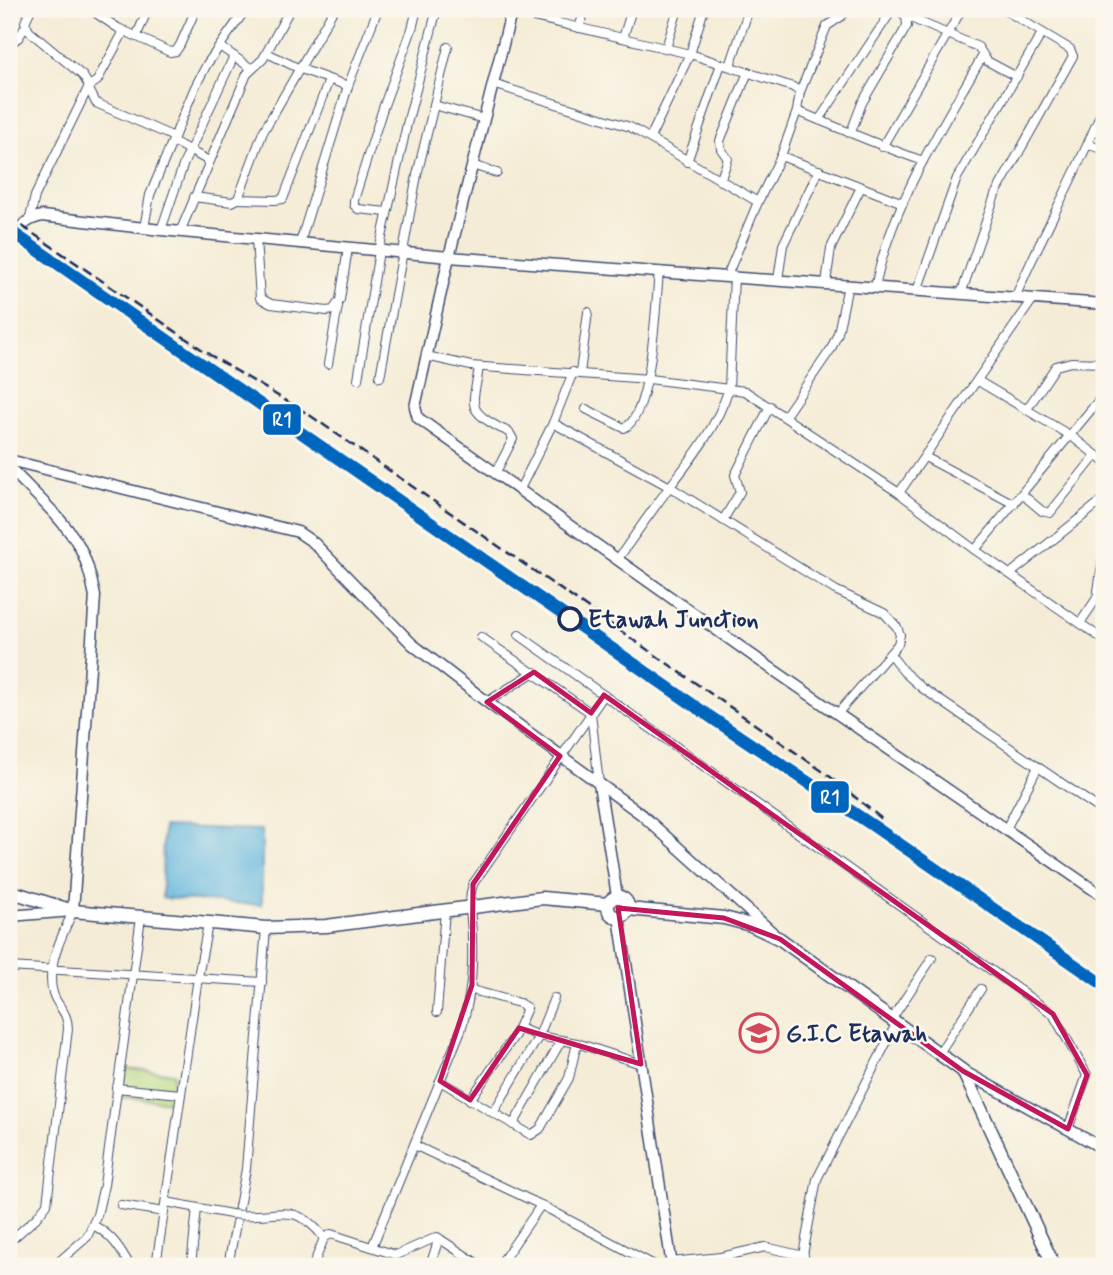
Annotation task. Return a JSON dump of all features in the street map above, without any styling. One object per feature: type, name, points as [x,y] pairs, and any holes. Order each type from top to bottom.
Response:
[{"type":"main road","points":[[9,891],[73,911],[266,929],[326,926],[542,898],[613,900],[609,911],[724,919],[751,925],[780,939],[963,1071],[1048,1260],[1054,1266]]},
{"type":"street","points":[[9,45],[26,27],[31,9]]},
{"type":"street","points":[[96,9],[97,14],[124,31],[173,52],[180,45],[196,9]]},
{"type":"street","points":[[136,37],[148,9]]},
{"type":"street","points":[[144,229],[150,195],[201,74],[246,9]]},
{"type":"street","points":[[180,232],[247,74],[267,53],[290,9]]},
{"type":"street","points":[[238,199],[263,132],[334,9]]},
{"type":"street","points":[[300,243],[348,86],[378,9]]},
{"type":"street","points":[[387,212],[358,209],[354,201],[417,9]]},
{"type":"street","points":[[358,379],[387,212],[437,9]]},
{"type":"street","points":[[579,28],[585,9]]},
{"type":"street","points":[[623,37],[632,9]]},
{"type":"street","points":[[666,48],[678,9]]},
{"type":"street","points":[[650,138],[690,54],[704,9]]},
{"type":"street","points":[[687,162],[749,9]]},
{"type":"street","points":[[618,559],[706,439],[719,415],[729,388],[731,276],[758,202],[781,156],[797,111],[800,92],[827,26],[842,16],[846,9]]},
{"type":"street","points":[[819,120],[895,9],[978,47],[986,61],[1017,77]]},
{"type":"street","points":[[883,147],[962,9]]},
{"type":"street","points":[[961,294],[995,195],[1073,56],[1070,49],[1003,9]]},
{"type":"street","points":[[800,92],[793,86],[690,54],[508,10],[493,84],[426,356],[415,407],[418,418],[1104,897]]},
{"type":"street","points":[[851,132],[862,103],[907,26],[906,16]]},
{"type":"street","points":[[26,27],[83,76],[96,103],[174,137]]},
{"type":"street","points":[[9,29],[19,37]]},
{"type":"street","points":[[30,218],[35,196],[89,87],[97,81],[124,31]]},
{"type":"street","points":[[917,291],[957,178],[1042,33]]},
{"type":"street","points":[[221,47],[252,69]]},
{"type":"street","points":[[380,377],[417,175],[449,47]]},
{"type":"street","points":[[267,53],[298,68],[348,86]]},
{"type":"street","points":[[161,230],[190,151],[234,56]]},
{"type":"street","points":[[875,287],[883,251],[903,203],[923,161],[982,57]]},
{"type":"street","points":[[720,181],[729,159],[721,149],[720,141],[748,72]]},
{"type":"street","points":[[194,197],[232,202],[238,199],[284,199],[329,79]]},
{"type":"street","points":[[493,84],[606,118],[650,138],[758,202]]},
{"type":"street","points":[[434,105],[484,118]]},
{"type":"street","points":[[797,111],[923,161]]},
{"type":"street","points":[[1015,298],[1033,255],[1104,111]]},
{"type":"street","points":[[174,137],[174,142],[209,162]]},
{"type":"street","points":[[1088,145],[1104,149]]},
{"type":"street","points":[[781,156],[903,203]]},
{"type":"street","points":[[472,165],[497,173]]},
{"type":"street","points":[[778,280],[783,245],[819,170]]},
{"type":"street","points":[[826,284],[831,248],[861,187]]},
{"type":"street","points":[[9,244],[30,218],[42,216],[144,229],[449,257],[1104,304]]},
{"type":"street","points":[[256,239],[258,293],[264,302],[327,311],[338,306]]},
{"type":"street","points":[[328,364],[348,248]]},
{"type":"street","points":[[586,410],[619,427],[629,426],[633,421],[649,379],[659,271]]},
{"type":"street","points":[[785,416],[831,349],[838,333],[848,285]]},
{"type":"street","points":[[900,494],[1033,299]]},
{"type":"street","points":[[519,491],[577,372],[587,312]]},
{"type":"street","points":[[426,356],[479,367],[577,372],[745,391],[900,494],[1104,640]]},
{"type":"street","points":[[1027,409],[1056,366],[1071,362],[1104,363]]},
{"type":"street","points":[[479,367],[474,402],[476,413],[510,433],[513,439],[495,474]]},
{"type":"street","points":[[978,381],[1071,436],[1104,461]]},
{"type":"street","points":[[975,550],[1104,394]]},
{"type":"street","points":[[723,520],[740,492],[735,475],[770,406]]},
{"type":"street","points":[[553,423],[670,487],[835,590],[892,619],[900,635],[898,644],[838,713]]},
{"type":"street","points":[[1023,495],[1042,511],[1050,513],[1096,455]]},
{"type":"street","points":[[925,457],[1014,504]]},
{"type":"street","points":[[9,460],[298,532],[314,543],[397,631],[487,702],[641,814],[780,939]]},
{"type":"street","points":[[9,467],[57,517],[78,545],[89,570],[95,596],[73,911],[52,968],[53,993],[64,1009],[68,1029],[47,1204],[36,1218],[9,1242]]},
{"type":"street","points":[[1010,574],[1104,499]]},
{"type":"street","points":[[1080,623],[1097,598],[1104,551]]},
{"type":"street","points":[[519,635],[1054,1014],[1087,1075],[1068,1129]]},
{"type":"street","points":[[481,637],[591,713],[613,900]]},
{"type":"street","points":[[890,654],[904,672],[922,688],[1104,813]]},
{"type":"street","points":[[487,702],[534,672]]},
{"type":"street","points":[[372,1247],[461,1030],[472,990],[469,896],[473,884],[604,695]]},
{"type":"street","points":[[1006,829],[1038,767]]},
{"type":"street","points":[[9,916],[73,911]]},
{"type":"street","points":[[437,1013],[445,911]]},
{"type":"street","points":[[624,913],[641,1064],[672,1264],[765,1247],[779,1248],[804,1256]]},
{"type":"street","points":[[55,1266],[87,1237],[104,1185],[141,917]]},
{"type":"street","points":[[156,1266],[208,924]]},
{"type":"street","points":[[228,1266],[246,1169],[266,929]]},
{"type":"street","points":[[801,1266],[817,1179],[893,1022],[932,958]]},
{"type":"street","points":[[9,967],[262,982]]},
{"type":"street","points":[[939,1053],[981,989]]},
{"type":"street","points":[[470,1100],[519,1028],[527,1008],[519,1003],[472,990]]},
{"type":"street","points":[[493,1114],[539,1036],[554,998]]},
{"type":"street","points":[[519,1028],[641,1064]]},
{"type":"street","points":[[513,1125],[561,1041]]},
{"type":"street","points":[[440,1082],[531,1135],[540,1129],[572,1072],[577,1043]]},
{"type":"street","points":[[963,1071],[1104,1149]]},
{"type":"street","points":[[116,1088],[181,1094]]},
{"type":"street","points":[[414,1145],[541,1205],[656,1266]]},
{"type":"street","points":[[166,1202],[236,1214],[295,1213],[310,1223],[324,1238]]},
{"type":"street","points":[[121,1205],[164,1212]]},
{"type":"street","points":[[499,1266],[541,1205]]},
{"type":"street","points":[[191,1266],[197,1208]]},
{"type":"street","points":[[93,1225],[107,1232],[127,1265]]},
{"type":"street","points":[[313,1266],[324,1238],[331,1234],[396,1255],[439,1238]]},
{"type":"street","points":[[430,1266],[439,1238]]},
{"type":"street","points":[[439,1238],[481,1266]]},
{"type":"highlighted area","points":[[534,672],[591,713],[604,695],[1053,1014],[1087,1075],[1068,1129],[963,1071],[780,939],[724,918],[618,908],[641,1064],[519,1028],[470,1100],[440,1081],[472,985],[473,884],[560,756],[487,702]]},
{"type":"green space","points":[[124,1069],[174,1073],[172,1102],[120,1097]]},
{"type":"water","points":[[163,827],[262,830],[262,905],[162,898]]},
{"type":"railway","points":[[9,197],[17,203]]},
{"type":"railway","points":[[9,217],[210,355],[308,414],[828,775],[882,819]]},
{"type":"railway","points":[[9,237],[742,746],[872,825]]},
{"type":"transit line","name":"R1","points":[[9,230],[712,718],[1104,985]]},
{"type":"place","name":"Etawah Junction","points":[[570,619]]},
{"type":"place","name":"G.I.C Etawah","points":[[759,1033]]}]
